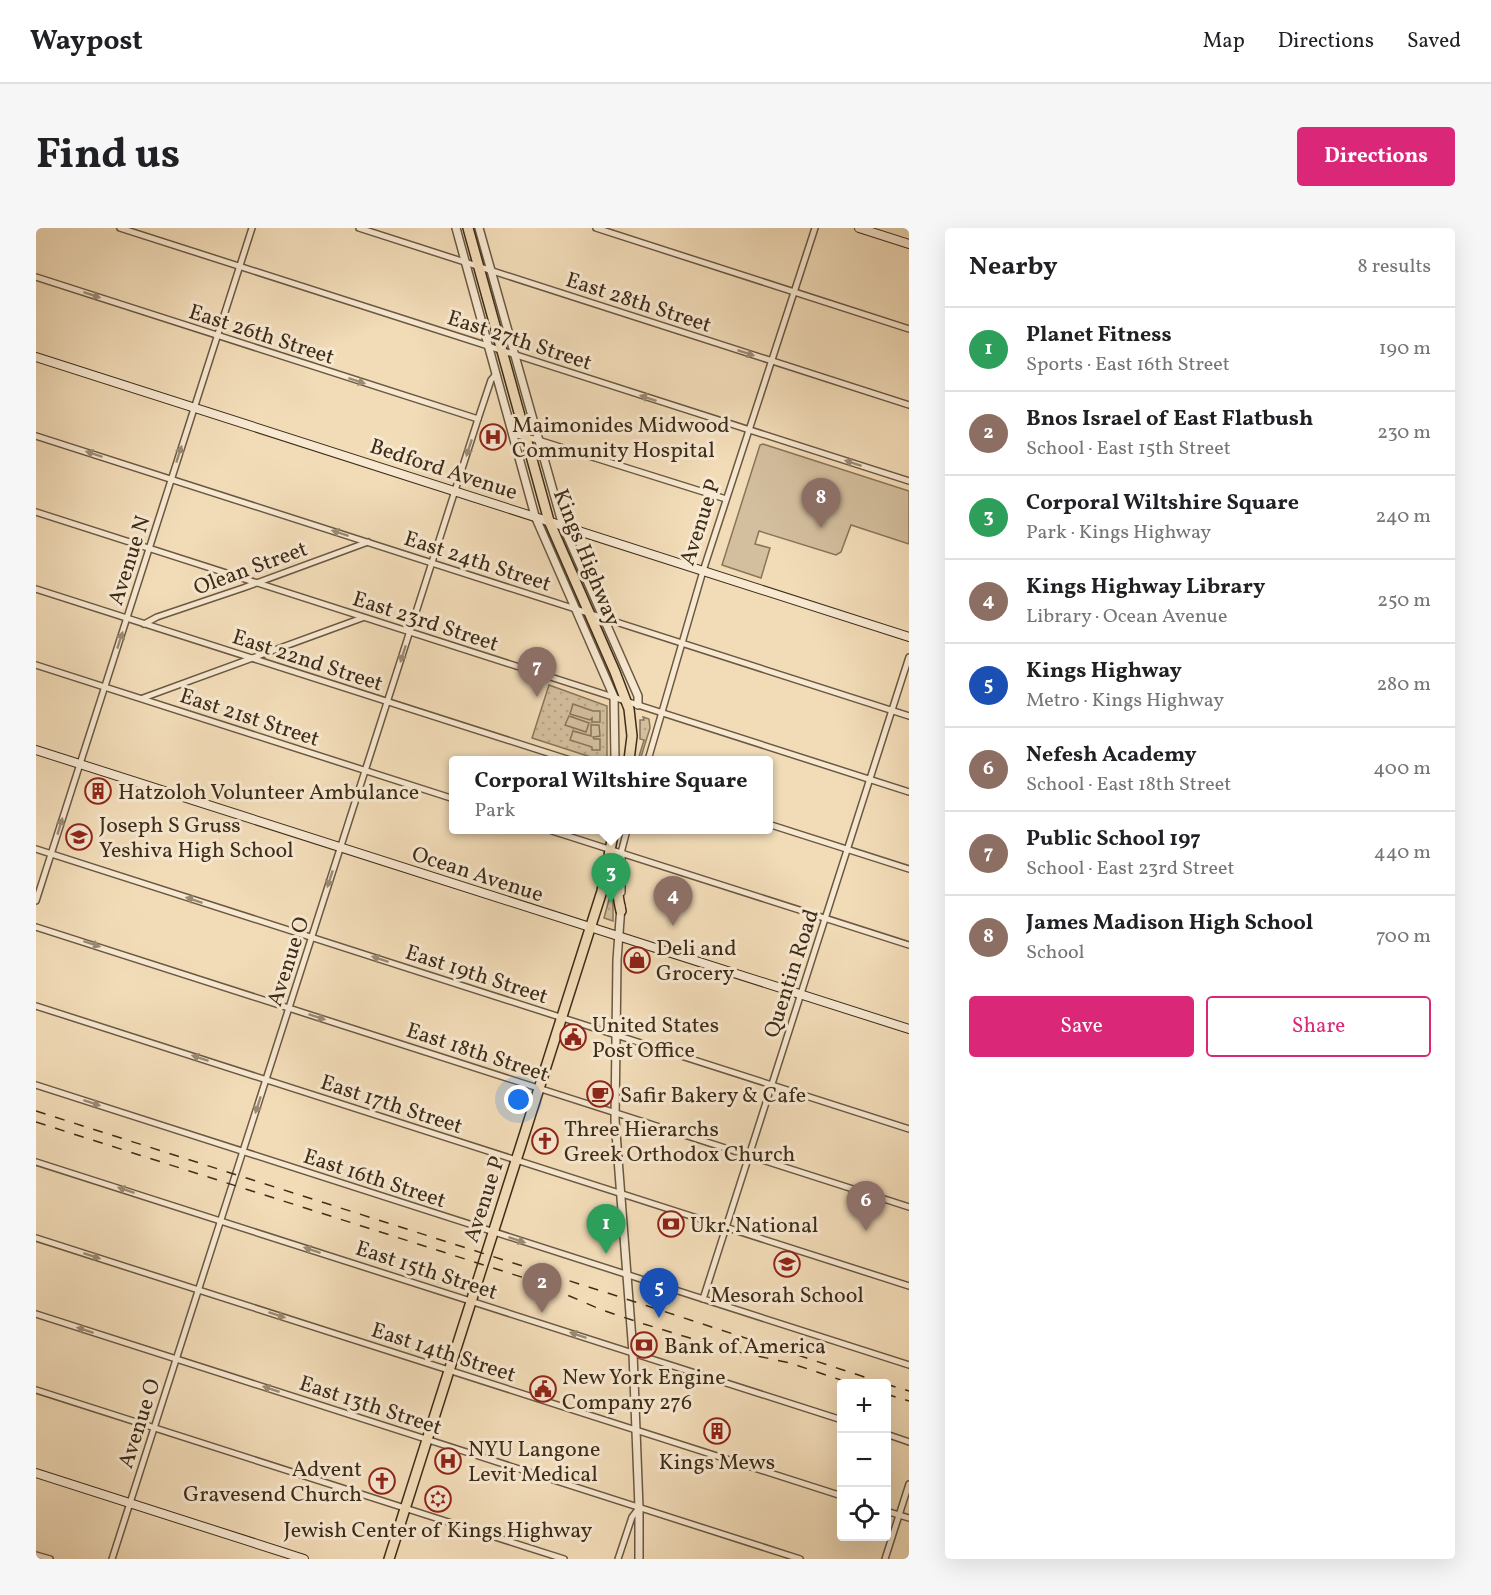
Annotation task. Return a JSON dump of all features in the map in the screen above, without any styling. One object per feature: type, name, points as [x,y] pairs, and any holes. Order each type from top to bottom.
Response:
[{"type":"main road","name":"Kings Highway","points":[[468,228],[549,521],[629,710],[632,736],[630,756]]},
{"type":"main road","points":[[860,228],[909,244]]},
{"type":"main road","name":"Bedford Avenue","points":[[36,357],[909,637]]},
{"type":"main road","name":"Ocean Avenue","points":[[36,750],[909,1029]]},
{"type":"main road","points":[[613,834],[610,849],[621,911]]},
{"type":"main road","name":"Avenue P","points":[[388,1559],[602,891],[610,849]]},
{"type":"main road","points":[[36,1473],[304,1559]]},
{"type":"street","name":"East 27th Street","points":[[120,228],[909,481]]},
{"type":"street","name":"Avenue N","points":[[36,901],[252,228]]},
{"type":"street","name":"East 28th Street","points":[[359,228],[909,405]]},
{"type":"street","name":"Kings Highway","points":[[456,228],[535,516],[614,697],[615,756]]},
{"type":"street","name":"Kings Highway","points":[[478,228],[563,526],[638,696],[638,705]]},
{"type":"street","points":[[596,228],[909,328]]},
{"type":"street","name":"Avenue P","points":[[649,756],[703,570],[814,228]]},
{"type":"street","name":"East 26th Street","points":[[36,278],[478,420]]},
{"type":"street","name":"Avenue O","points":[[112,1559],[409,632],[491,380],[496,374]]},
{"type":"street","points":[[512,434],[538,440],[726,499]]},
{"type":"street","name":"East 24th Street","points":[[36,436],[909,716]]},
{"type":"street","name":"East 23rd Street","points":[[36,512],[909,792]]},
{"type":"street","name":"Olean Street","points":[[144,624],[157,617],[256,584],[368,542]]},
{"type":"street","name":"East 22nd Street","points":[[36,589],[558,756]]},
{"type":"street","points":[[141,699],[364,618]]},
{"type":"street","name":"Quentin Road","points":[[703,1299],[909,657]]},
{"type":"street","name":"East 21st Street","points":[[36,665],[449,798]]},
{"type":"street","points":[[773,826],[909,868]]},
{"type":"street","points":[[562,834],[909,945]]},
{"type":"street","points":[[626,834],[621,853],[615,1112],[633,1353],[639,1559]]},
{"type":"street","name":"East 19th Street","points":[[36,849],[909,1129]]},
{"type":"street","name":"East 18th Street","points":[[36,927],[909,1207]]},
{"type":"street","name":"East 17th Street","points":[[36,1006],[909,1286]]},
{"type":"street","name":"East 16th Street","points":[[36,1085],[909,1365]]},
{"type":"street","name":"East 15th Street","points":[[36,1161],[837,1418]]},
{"type":"street","name":"East 14th Street","points":[[36,1238],[837,1494]]},
{"type":"street","name":"East 13th Street","points":[[36,1314],[800,1559]]},
{"type":"street","points":[[36,1390],[564,1559]]},
{"type":"street","points":[[891,1436],[909,1442]]},
{"type":"street","points":[[885,1559],[909,1485]]},
{"type":"street","points":[[618,1559],[632,1517],[639,1508]]},
{"type":"street","points":[[891,1513],[909,1518]]},
{"type":"street","points":[[36,1555],[50,1559]]},
{"type":"shaded area","points":[[763,444],[909,491],[909,544],[851,525],[841,552],[836,555],[759,531],[755,544],[770,548],[761,578],[722,565],[760,445]]},
{"type":"shaded area","points":[[549,685],[607,706],[607,756],[588,756],[532,738]]},
{"type":"shaded area","points":[[573,704],[600,711],[600,722],[592,722],[592,718],[590,720],[570,714]]},
{"type":"shaded area","points":[[569,716],[589,723],[586,732],[565,725]]},
{"type":"shaded area","points":[[643,717],[649,719],[650,728],[641,756],[639,756],[644,740],[640,739],[640,720],[644,720]]},
{"type":"shaded area","points":[[591,725],[599,725],[600,736],[593,737],[600,739],[600,750],[592,750],[592,747],[570,740],[573,731],[591,736]]},
{"type":"shaded area","points":[[610,896],[613,896],[613,921],[604,918]]},
{"type":"railway","points":[[36,1111],[871,1379]]},
{"type":"railway","points":[[36,1122],[537,1282],[602,1310],[644,1324],[729,1350],[790,1363],[838,1379]]},
{"type":"railway","points":[[891,1386],[909,1391]]},
{"type":"railway","points":[[891,1396],[909,1401]]},
{"type":"place","name":"Maimonides Midwood Community Hospital","points":[[493,437]]},
{"type":"place","name":"James Madison High School","points":[[821,528]]},
{"type":"place","name":"Public School 197","points":[[537,697]]},
{"type":"place","name":"Hatzoloh Volunteer Ambulance","points":[[98,791]]},
{"type":"place","name":"Joseph S Gruss Yeshiva High School","points":[[79,837]]},
{"type":"place","name":"Corporal Wiltshire Square","points":[[611,903]]},
{"type":"place","name":"Kings Highway Library","points":[[673,926]]},
{"type":"place","name":"Deli and Grocery","points":[[637,960]]},
{"type":"place","name":"United States Post Office","points":[[573,1037]]},
{"type":"place","name":"Safir Bakery & Cafe","points":[[600,1094]]},
{"type":"place","name":"Three Hierarchs Greek Orthodox Church","points":[[545,1141]]},
{"type":"place","name":"Ukr. National","points":[[671,1224]]},
{"type":"place","name":"Nefesh Academy","points":[[866,1231]]},
{"type":"place","name":"Planet Fitness","points":[[606,1254]]},
{"type":"place","name":"Mesorah School","points":[[787,1264]]},
{"type":"place","name":"Bnos Israel of East Flatbush","points":[[542,1313]]},
{"type":"place","name":"Kings Highway","points":[[659,1318]]},
{"type":"place","name":"Bank of America","points":[[644,1345]]},
{"type":"place","name":"New York Engine Company 276","points":[[543,1389]]},
{"type":"place","name":"Kings Mews","points":[[717,1431]]},
{"type":"place","name":"NYU Langone Levit Medical","points":[[448,1461]]},
{"type":"place","name":"Advent Gravesend Church","points":[[382,1481]]},
{"type":"place","name":"Jewish Center of Kings Highway","points":[[438,1499]]}]
